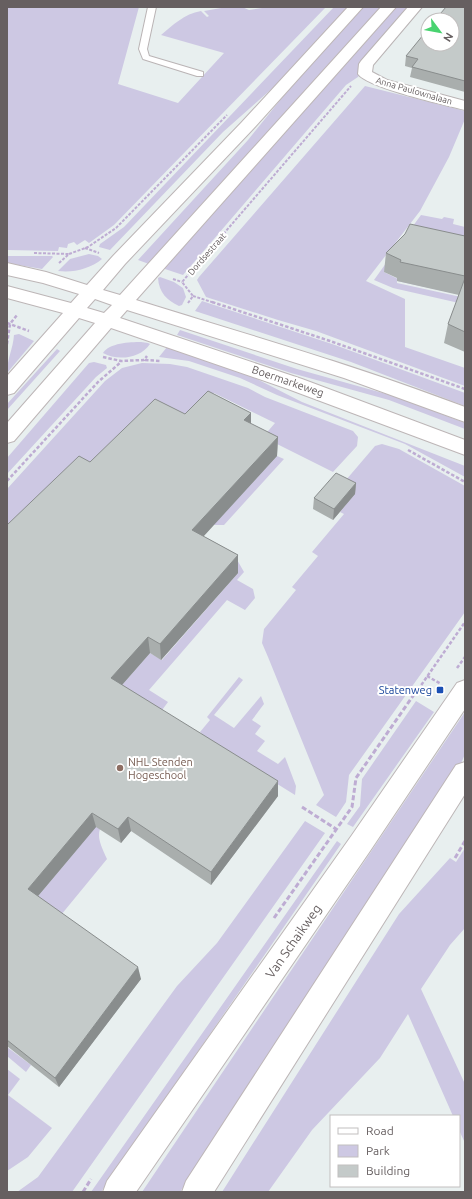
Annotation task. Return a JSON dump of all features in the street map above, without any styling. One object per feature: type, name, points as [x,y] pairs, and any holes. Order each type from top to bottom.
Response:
[{"type":"street","points":[[7,388],[91,292],[181,194],[248,126],[356,7]]},
{"type":"street","points":[[7,436],[124,302],[389,7]]},
{"type":"street","points":[[365,74],[366,64],[415,7]]},
{"type":"street","name":"Anna Paulownalaan","points":[[365,74],[382,83],[465,106]]},
{"type":"street","points":[[7,269],[46,278],[351,373],[465,415]]},
{"type":"street","name":"Boermarkeweg","points":[[7,292],[108,321],[312,389],[383,415],[465,448]]},
{"type":"street","name":"Van Schaikweg","points":[[118,1192],[361,844],[455,688]]},
{"type":"street","points":[[197,1192],[465,772]]},
{"type":"lane","points":[[152,7],[143,49],[146,57],[200,74]]},
{"type":"path","name":"Dordsestraat","points":[[194,296],[182,282],[344,94],[365,74]]},
{"type":"path","points":[[30,253],[69,254],[88,247],[116,228],[229,113]]},
{"type":"path","points":[[176,319],[194,296],[370,354],[465,389]]},
{"type":"path","points":[[7,323],[10,324],[7,344]]},
{"type":"path","points":[[7,481],[98,382],[121,361],[144,360],[161,338]]},
{"type":"path","points":[[273,919],[352,807],[356,778],[465,622]]},
{"type":"path","points":[[427,676],[455,688]]},
{"type":"path","points":[[302,807],[336,829]]},
{"type":"path","points":[[455,858],[465,841]]},
{"type":"path","points":[[82,1192],[96,1174]]},
{"type":"green space","points":[[7,7],[139,7],[118,84],[178,103],[224,53],[161,35],[179,20],[195,12],[201,11],[207,17],[209,16],[204,11],[227,7],[242,7],[249,10],[262,7],[326,7],[114,225],[89,243],[85,240],[77,245],[74,242],[68,244],[67,248],[59,247],[58,251],[7,250]]},
{"type":"green space","points":[[334,7],[351,7],[292,71],[223,132],[110,250],[99,247],[100,244],[124,227]]},
{"type":"green space","points":[[361,7],[384,7],[149,264],[138,260],[248,140],[302,73]]},
{"type":"green space","points":[[394,7],[407,7],[359,63],[360,74],[358,77],[346,85],[183,275],[162,268]]},
{"type":"green space","points":[[365,86],[465,111],[465,119],[449,157],[420,211],[366,281],[405,299],[405,347],[465,368],[465,386],[316,331],[206,297],[197,280]]},
{"type":"green space","points":[[421,215],[442,219],[444,217],[454,219],[453,224],[465,227],[465,256],[391,256]]},
{"type":"green space","points":[[89,254],[98,256],[102,259],[81,270],[58,271],[70,259]]},
{"type":"green space","points":[[7,256],[53,257],[42,269],[7,263]]},
{"type":"green space","points":[[389,259],[384,272],[398,279],[462,295],[397,281],[397,283],[461,297],[459,303],[393,288],[374,280]]},
{"type":"green space","points":[[160,277],[174,282],[183,288],[186,297],[182,305],[179,306],[175,304],[164,295],[160,288],[158,278]]},
{"type":"green space","points":[[202,301],[335,345],[465,393],[465,406],[351,362],[195,311]]},
{"type":"green space","points":[[180,330],[297,369],[397,397],[465,423],[465,429],[389,400],[291,373],[177,335]]},
{"type":"green space","points":[[19,334],[34,341],[7,373],[14,335]]},
{"type":"green space","points":[[141,342],[150,344],[146,349],[134,356],[121,358],[109,356],[103,353],[115,345]]},
{"type":"green space","points":[[167,347],[245,373],[302,402],[465,466],[465,477],[405,444],[277,395],[240,378],[189,361],[159,357]]},
{"type":"green space","points":[[57,349],[60,351],[7,410],[7,404]]},
{"type":"green space","points":[[94,362],[106,365],[107,368],[96,377],[7,474],[7,458],[89,363]]},
{"type":"green space","points":[[142,363],[170,364],[187,367],[248,388],[265,397],[353,431],[358,437],[357,446],[333,472],[263,437],[275,423],[214,393],[182,425],[7,545],[7,489],[105,381],[122,368]]},
{"type":"green space","points":[[382,444],[399,449],[465,486],[465,612],[349,775],[346,802],[336,817],[316,805],[324,795],[262,643],[264,629],[296,590],[292,587],[318,556],[312,552],[344,514],[340,512],[354,494],[340,487],[375,446]]},
{"type":"green space","points":[[277,456],[284,459],[224,525],[215,525],[174,502],[156,521],[204,548],[222,551],[236,558],[244,572],[237,580],[253,589],[255,598],[245,610],[227,600],[149,690],[168,702],[157,717],[177,729],[174,732],[114,694],[150,653],[162,660],[238,573],[148,523],[172,498],[216,522]]},
{"type":"green space","points":[[239,677],[243,680],[214,715],[234,728],[261,696],[264,704],[252,720],[261,726],[255,734],[265,741],[257,751],[278,764],[285,757],[296,786],[295,795],[210,742],[200,732],[210,720],[207,717]]},
{"type":"green space","points":[[416,701],[434,712],[353,827],[347,824],[360,806],[362,779]]},
{"type":"green space","points":[[465,712],[465,754],[460,766],[180,1192],[142,1192]]},
{"type":"green space","points":[[110,809],[102,823],[99,833],[99,838],[107,859],[61,915],[29,907]]},
{"type":"green space","points":[[305,821],[325,833],[72,1192],[17,1192],[38,1177],[177,986],[217,943]]},
{"type":"green space","points":[[337,841],[341,844],[101,1192],[91,1192]]},
{"type":"green space","points":[[465,848],[465,928],[450,945],[421,989],[465,1084],[465,1143],[460,1132],[460,1115],[453,1115],[408,1014],[380,1058],[312,1130],[268,1192],[222,1192],[399,914],[450,858],[456,862]]},
{"type":"green space","points":[[7,1047],[31,1065],[26,1072],[7,1056]]},
{"type":"green space","points":[[7,1069],[20,1079],[8,1095],[52,1128],[28,1157],[7,1171]]},
{"type":"building","points":[[446,7],[465,7],[465,81],[412,67],[418,59],[406,56],[420,39],[420,52],[460,52],[460,12],[442,12]]},
{"type":"building","points":[[410,224],[465,236],[465,276],[400,262],[401,260],[386,253],[405,234]]},
{"type":"building","points":[[465,278],[465,332],[448,324]]},
{"type":"building","name":"NHL Stenden Hogeschool","points":[[208,391],[251,413],[244,420],[278,437],[192,530],[238,555],[160,644],[148,637],[111,678],[278,781],[211,872],[128,817],[118,829],[92,813],[28,889],[138,967],[55,1078],[7,1040],[7,525],[79,456],[90,462],[155,399],[185,414]]},
{"type":"building","points":[[336,473],[356,483],[334,509],[314,498]]},
{"type":"place","name":"Statenweg","points":[[440,690]]},
{"type":"place","name":"NHL Stenden Hogeschool","points":[[120,768]]}]
